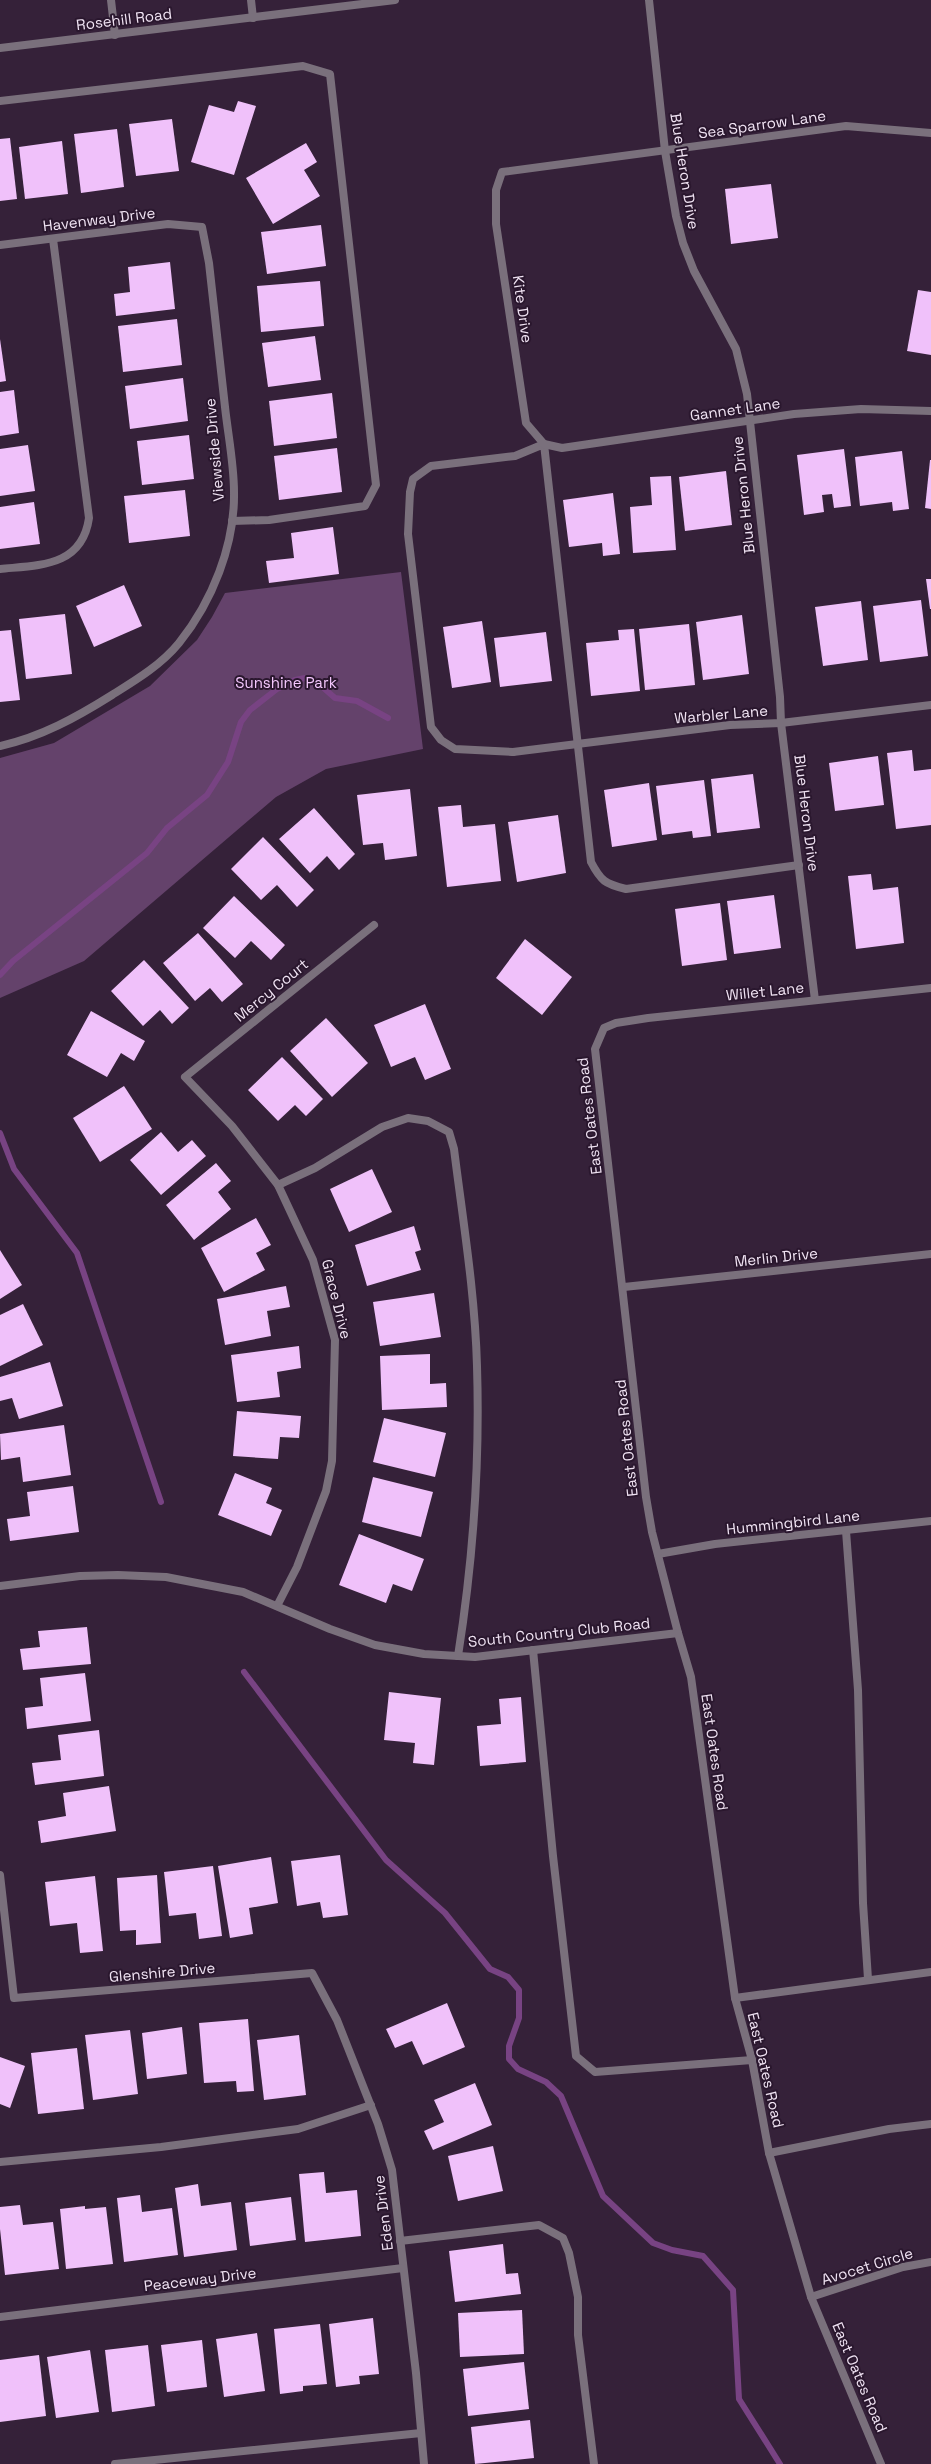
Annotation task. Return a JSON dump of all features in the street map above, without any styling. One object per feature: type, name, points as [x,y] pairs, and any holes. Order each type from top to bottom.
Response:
[{"type":"street","points":[[111,0],[115,35]]},
{"type":"street","points":[[251,0],[253,18]]},
{"type":"street","name":"Rosehill Road","points":[[0,48],[393,0]]},
{"type":"street","name":"Blue Heron Drive","points":[[649,0],[665,151],[683,243],[694,271],[736,349],[747,394],[781,724],[815,1000]]},
{"type":"street","points":[[0,101],[303,66],[330,74],[376,485],[365,506],[269,520],[232,521]]},
{"type":"street","name":"Sea Sparrow Lane","points":[[502,172],[846,126],[931,133]]},
{"type":"street","name":"Kite Drive","points":[[502,172],[496,190],[496,224],[526,423],[544,444]]},
{"type":"street","name":"Havenway Drive","points":[[0,245],[168,224],[202,227]]},
{"type":"street","name":"Viewside Drive","points":[[0,746],[36,736],[60,725],[116,693],[158,664],[178,644],[206,602],[228,546],[232,521],[234,492],[209,263],[202,227]]},
{"type":"street","points":[[0,569],[54,563],[69,555],[87,529],[89,518],[53,239]]},
{"type":"street","name":"Gannet Lane","points":[[544,444],[562,448],[749,420],[861,409],[931,410]]},
{"type":"street","points":[[544,444],[591,862],[599,877],[609,885],[626,889],[799,865]]},
{"type":"street","name":"Warbler Lane","points":[[544,444],[515,456],[431,466],[413,479],[410,492],[408,534],[431,727],[442,740],[455,749],[514,752],[730,725],[781,724],[931,705]]},
{"type":"street","name":"Mercy Court","points":[[185,1077],[374,925]]},
{"type":"street","name":"Willet Lane","points":[[604,1028],[616,1023],[648,1018],[931,988]]},
{"type":"street","name":"East Oates Road","points":[[604,1028],[595,1049],[596,1071],[624,1287],[646,1497],[658,1554],[678,1633],[691,1676],[735,1998],[752,2060],[769,2153],[811,2297],[881,2464]]},
{"type":"street","name":"Grace Drive","points":[[185,1077],[232,1126],[278,1186],[313,1260],[335,1340],[332,1461],[326,1491],[297,1567],[277,1606]]},
{"type":"street","points":[[278,1186],[315,1168],[382,1127],[408,1118],[428,1121],[449,1132],[454,1149],[469,1265],[477,1366],[476,1446],[468,1589],[458,1656]]},
{"type":"street","name":"Merlin Drive","points":[[624,1287],[931,1254]]},
{"type":"street","name":"Hummingbird Lane","points":[[658,1554],[715,1544],[931,1521]]},
{"type":"street","points":[[846,1531],[858,1690],[863,1903],[868,1979]]},
{"type":"street","name":"South Country Club Road","points":[[0,1586],[80,1576],[118,1575],[166,1578],[243,1592],[375,1645],[424,1654],[475,1657],[678,1633]]},
{"type":"street","points":[[533,1650],[553,1856],[576,2056],[595,2072],[752,2060]]},
{"type":"street","name":"Glenshire Drive","points":[[0,1874],[14,1998],[312,1973]]},
{"type":"street","points":[[735,1998],[868,1979],[931,1972]]},
{"type":"street","name":"Eden Drive","points":[[312,1973],[337,2020],[371,2105],[392,2170],[424,2464]]},
{"type":"street","points":[[0,2162],[161,2148],[298,2129],[371,2105]]},
{"type":"street","points":[[769,2153],[889,2129],[931,2124]]},
{"type":"street","points":[[400,2241],[539,2225],[563,2238],[569,2253],[578,2298],[578,2335],[594,2464]]},
{"type":"street","name":"Avocet Circle","points":[[811,2297],[903,2267],[931,2262]]},
{"type":"street","name":"Peaceway Drive","points":[[0,2317],[403,2268]]},
{"type":"street","points":[[116,2464],[421,2433]]},
{"type":"green space","name":"Sunshine Park","points":[[401,572],[423,749],[326,769],[276,797],[84,961],[0,998],[0,758],[54,743],[150,686],[197,640],[225,593]]},
{"type":"building","points":[[238,101],[256,106],[234,175],[191,162],[209,105],[234,112]]},
{"type":"building","points":[[172,119],[179,171],[136,176],[129,124]]},
{"type":"building","points":[[117,129],[124,187],[81,193],[74,134]]},
{"type":"building","points":[[10,138],[17,199],[0,201],[0,139]]},
{"type":"building","points":[[62,141],[68,194],[25,199],[19,147]]},
{"type":"building","points":[[306,143],[317,162],[304,170],[320,196],[273,224],[246,178]]},
{"type":"building","points":[[771,184],[778,238],[731,244],[725,189]]},
{"type":"building","points":[[321,225],[326,266],[267,274],[261,232]]},
{"type":"building","points":[[170,262],[175,309],[116,316],[114,294],[130,292],[128,267]]},
{"type":"building","points":[[320,281],[324,326],[261,332],[257,286]]},
{"type":"building","points":[[918,290],[931,292],[931,355],[907,351]]},
{"type":"building","points":[[177,319],[182,365],[123,372],[118,326]]},
{"type":"building","points":[[315,336],[321,380],[268,387],[262,343]]},
{"type":"building","points":[[0,339],[6,381],[0,382]]},
{"type":"building","points":[[183,378],[188,421],[130,429],[125,386]]},
{"type":"building","points":[[14,390],[19,433],[0,436],[0,392]]},
{"type":"building","points":[[332,393],[337,438],[274,446],[269,401]]},
{"type":"building","points":[[189,435],[194,479],[142,485],[137,441]]},
{"type":"building","points":[[28,445],[35,491],[0,496],[0,449]]},
{"type":"building","points":[[337,448],[342,492],[279,500],[274,456]]},
{"type":"building","points":[[844,449],[851,506],[834,508],[832,494],[822,495],[824,512],[804,515],[797,455]]},
{"type":"building","points":[[902,451],[909,509],[893,511],[892,502],[860,506],[855,457]]},
{"type":"building","points":[[931,460],[931,509],[925,508]]},
{"type":"building","points":[[726,471],[732,525],[685,531],[679,477]]},
{"type":"building","points":[[671,476],[676,550],[633,553],[630,507],[652,505],[650,477]]},
{"type":"building","points":[[185,490],[190,536],[129,543],[124,496]]},
{"type":"building","points":[[613,493],[620,554],[603,556],[602,543],[569,547],[563,500]]},
{"type":"building","points":[[34,502],[40,544],[0,549],[0,507]]},
{"type":"building","points":[[333,527],[339,574],[269,583],[266,561],[294,558],[291,533]]},
{"type":"building","points":[[926,579],[931,579],[931,609],[930,609]]},
{"type":"building","points":[[124,585],[142,626],[94,647],[76,606]]},
{"type":"building","points":[[921,600],[928,656],[880,662],[873,606]]},
{"type":"building","points":[[861,601],[868,660],[823,666],[815,607]]},
{"type":"building","points":[[65,614],[72,674],[26,679],[19,619]]},
{"type":"building","points":[[742,615],[749,674],[703,680],[696,622]]},
{"type":"building","points":[[482,621],[491,682],[452,688],[443,627]]},
{"type":"building","points":[[689,624],[695,685],[645,690],[639,629]]},
{"type":"building","points":[[634,629],[640,691],[591,696],[586,643],[619,640],[618,630]]},
{"type":"building","points":[[11,630],[20,700],[0,702],[0,631]]},
{"type":"building","points":[[546,632],[552,681],[500,687],[494,638]]},
{"type":"building","points":[[912,750],[914,771],[931,769],[931,825],[896,829],[887,753]]},
{"type":"building","points":[[878,756],[884,805],[835,811],[829,763]]},
{"type":"building","points":[[753,774],[760,828],[717,833],[711,779]]},
{"type":"building","points":[[704,780],[711,836],[693,838],[692,831],[662,835],[656,786]]},
{"type":"building","points":[[649,783],[657,840],[612,847],[604,790]]},
{"type":"building","points":[[410,789],[417,856],[385,860],[383,843],[363,845],[357,795]]},
{"type":"building","points":[[461,805],[463,827],[495,824],[501,881],[447,887],[438,807]]},
{"type":"building","points":[[314,808],[355,854],[339,870],[327,856],[310,873],[279,839]]},
{"type":"building","points":[[558,815],[566,873],[517,882],[508,822]]},
{"type":"building","points":[[263,837],[314,890],[297,907],[277,885],[261,900],[231,869]]},
{"type":"building","points":[[871,874],[873,890],[898,887],[904,943],[856,949],[848,876]]},
{"type":"building","points":[[774,895],[781,948],[734,954],[727,901]]},
{"type":"building","points":[[234,896],[285,945],[271,960],[251,941],[235,958],[203,928]]},
{"type":"building","points":[[720,903],[727,960],[682,966],[675,909]]},
{"type":"building","points":[[198,933],[243,984],[222,1002],[210,988],[195,1001],[163,963]]},
{"type":"building","points":[[525,939],[572,977],[542,1015],[496,978]]},
{"type":"building","points":[[144,960],[189,1008],[172,1024],[160,1010],[143,1026],[111,991]]},
{"type":"building","points":[[425,1004],[451,1069],[425,1080],[415,1057],[391,1067],[374,1025]]},
{"type":"building","points":[[91,1011],[145,1041],[134,1061],[121,1053],[107,1077],[67,1055]]},
{"type":"building","points":[[326,1018],[368,1063],[332,1097],[290,1051]]},
{"type":"building","points":[[282,1057],[323,1099],[306,1116],[295,1105],[278,1121],[248,1090]]},
{"type":"building","points":[[124,1086],[152,1129],[100,1162],[73,1118]]},
{"type":"building","points":[[161,1132],[178,1152],[192,1140],[206,1156],[161,1195],[130,1160]]},
{"type":"building","points":[[216,1163],[231,1181],[218,1192],[231,1209],[194,1240],[166,1205]]},
{"type":"building","points":[[372,1169],[392,1212],[349,1232],[330,1189]]},
{"type":"building","points":[[256,1218],[271,1245],[256,1253],[265,1270],[224,1292],[201,1248]]},
{"type":"building","points":[[414,1226],[421,1250],[415,1252],[421,1270],[367,1286],[355,1245]]},
{"type":"building","points":[[0,1250],[22,1285],[0,1299]]},
{"type":"building","points":[[286,1286],[290,1307],[267,1311],[271,1336],[225,1345],[217,1299]]},
{"type":"building","points":[[434,1293],[441,1337],[380,1346],[373,1302]]},
{"type":"building","points":[[23,1304],[43,1345],[0,1366],[0,1315]]},
{"type":"building","points":[[299,1346],[301,1368],[277,1372],[280,1397],[237,1402],[231,1355]]},
{"type":"building","points":[[430,1354],[430,1384],[446,1383],[447,1407],[382,1410],[380,1356]]},
{"type":"building","points":[[50,1362],[63,1406],[19,1419],[12,1398],[0,1401],[0,1377]]},
{"type":"building","points":[[237,1411],[301,1416],[299,1438],[280,1437],[278,1459],[233,1456]]},
{"type":"building","points":[[384,1418],[446,1433],[435,1477],[373,1462]]},
{"type":"building","points":[[64,1425],[71,1475],[23,1482],[20,1457],[1,1460],[0,1434]]},
{"type":"building","points":[[235,1473],[272,1488],[266,1503],[282,1510],[271,1536],[218,1515]]},
{"type":"building","points":[[373,1477],[433,1492],[421,1537],[362,1522]]},
{"type":"building","points":[[73,1486],[79,1532],[10,1541],[7,1519],[30,1516],[27,1492]]},
{"type":"building","points":[[359,1534],[424,1559],[412,1591],[393,1584],[386,1603],[339,1585]]},
{"type":"building","points":[[87,1627],[91,1664],[23,1670],[20,1649],[40,1647],[38,1631]]},
{"type":"building","points":[[85,1673],[91,1721],[27,1729],[25,1708],[43,1706],[40,1678]]},
{"type":"building","points":[[389,1692],[441,1698],[434,1765],[413,1763],[415,1743],[384,1740]]},
{"type":"building","points":[[521,1697],[526,1762],[480,1766],[477,1726],[501,1724],[499,1699]]},
{"type":"building","points":[[99,1730],[104,1776],[35,1785],[32,1763],[61,1760],[58,1735]]},
{"type":"building","points":[[109,1786],[116,1831],[41,1843],[38,1821],[66,1816],[63,1793]]},
{"type":"building","points":[[340,1855],[348,1915],[323,1918],[320,1902],[297,1906],[291,1861]]},
{"type":"building","points":[[271,1857],[278,1903],[249,1908],[253,1934],[230,1938],[218,1866]]},
{"type":"building","points":[[213,1866],[222,1936],[199,1939],[196,1913],[169,1916],[164,1872]]},
{"type":"building","points":[[157,1875],[161,1943],[136,1945],[136,1930],[120,1931],[117,1878]]},
{"type":"building","points":[[95,1876],[103,1951],[80,1953],[77,1923],[50,1926],[45,1882]]},
{"type":"building","points":[[447,2003],[465,2047],[423,2065],[412,2041],[395,2048],[386,2029]]},
{"type":"building","points":[[248,2019],[254,2091],[237,2092],[236,2081],[204,2083],[199,2023]]},
{"type":"building","points":[[182,2027],[187,2074],[147,2079],[142,2033]]},
{"type":"building","points":[[130,2030],[138,2094],[93,2100],[85,2035]]},
{"type":"building","points":[[299,2035],[306,2095],[264,2100],[257,2040]]},
{"type":"building","points":[[77,2048],[84,2109],[38,2114],[31,2053]]},
{"type":"building","points":[[0,2057],[25,2066],[10,2108],[0,2104]]},
{"type":"building","points":[[475,2083],[492,2125],[433,2150],[424,2131],[444,2122],[434,2100]]},
{"type":"building","points":[[493,2146],[503,2191],[458,2201],[448,2156]]},
{"type":"building","points":[[324,2172],[326,2193],[357,2190],[361,2236],[305,2242],[299,2174]]},
{"type":"building","points":[[198,2184],[201,2206],[231,2202],[237,2250],[184,2257],[175,2188]]},
{"type":"building","points":[[140,2195],[142,2212],[172,2208],[178,2255],[124,2262],[117,2198]]},
{"type":"building","points":[[291,2197],[296,2240],[250,2246],[245,2203]]},
{"type":"building","points":[[20,2205],[23,2225],[53,2222],[59,2269],[5,2275],[0,2229],[0,2207]]},
{"type":"building","points":[[85,2206],[85,2209],[106,2207],[113,2264],[66,2269],[60,2209]]},
{"type":"building","points":[[503,2244],[506,2274],[518,2273],[521,2294],[455,2302],[449,2251]]},
{"type":"building","points":[[522,2310],[524,2354],[460,2357],[458,2313]]},
{"type":"building","points":[[373,2318],[379,2374],[359,2376],[360,2384],[336,2387],[329,2324]]},
{"type":"building","points":[[320,2324],[327,2384],[303,2386],[303,2391],[280,2394],[274,2329]]},
{"type":"building","points":[[257,2333],[265,2391],[224,2397],[216,2339]]},
{"type":"building","points":[[202,2340],[207,2387],[167,2392],[161,2345]]},
{"type":"building","points":[[148,2345],[155,2406],[112,2412],[105,2350]]},
{"type":"building","points":[[90,2350],[99,2412],[56,2418],[47,2357]]},
{"type":"building","points":[[39,2355],[46,2416],[0,2422],[0,2360]]},
{"type":"building","points":[[524,2362],[529,2409],[468,2416],[463,2369]]},
{"type":"building","points":[[530,2420],[534,2458],[475,2464],[471,2427]]},
{"type":"waterway","points":[[0,975],[13,961],[147,853],[167,828],[207,795],[228,762],[241,722],[250,710],[277,689],[295,680],[305,678],[318,683],[335,698],[357,701],[388,718]]},
{"type":"waterway","points":[[0,1133],[14,1169],[77,1253],[161,1502]]},
{"type":"waterway","points":[[244,1672],[386,1860],[445,1913],[490,1969],[508,1977],[519,1990],[519,2018],[509,2046],[509,2059],[518,2069],[546,2082],[561,2096],[603,2196],[653,2243],[672,2250],[703,2256],[733,2290],[739,2399],[780,2464]]}]
